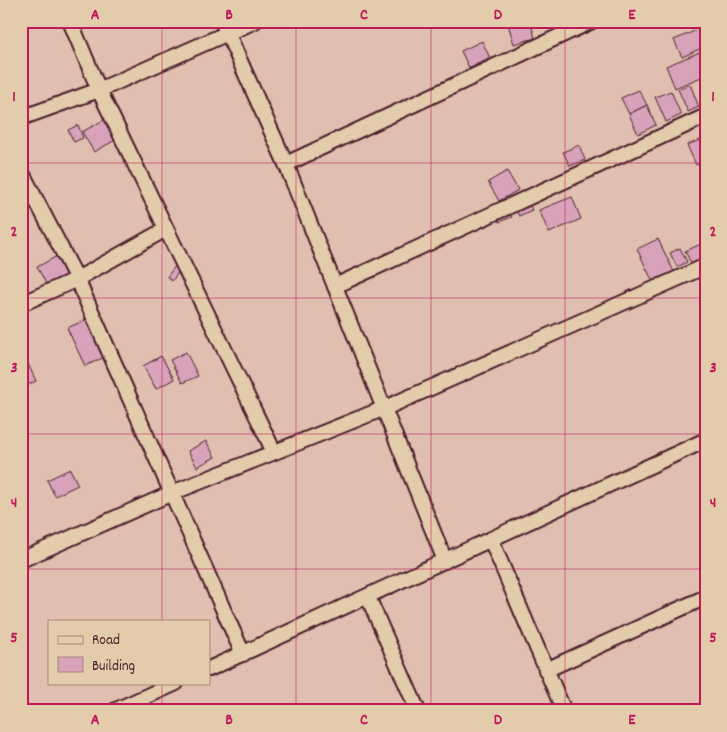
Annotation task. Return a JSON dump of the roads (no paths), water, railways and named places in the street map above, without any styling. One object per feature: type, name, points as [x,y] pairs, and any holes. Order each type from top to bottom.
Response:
[{"type":"street","points":[[70,21],[99,90],[274,452]]},
{"type":"street","points":[[222,21],[286,164],[445,561]]},
{"type":"street","points":[[21,118],[99,90],[255,21]]},
{"type":"street","points":[[286,164],[592,21]]},
{"type":"street","points":[[336,286],[706,116]]},
{"type":"street","points":[[21,171],[77,278],[243,654]]},
{"type":"street","points":[[21,304],[77,278],[166,229]]},
{"type":"street","points":[[21,560],[172,493],[385,408],[706,266]]},
{"type":"street","points":[[210,669],[706,440]]},
{"type":"street","points":[[490,540],[564,711]]},
{"type":"street","points":[[368,596],[418,711]]},
{"type":"street","points":[[546,670],[706,597]]},
{"type":"street","points":[[114,711],[174,684]]}]
